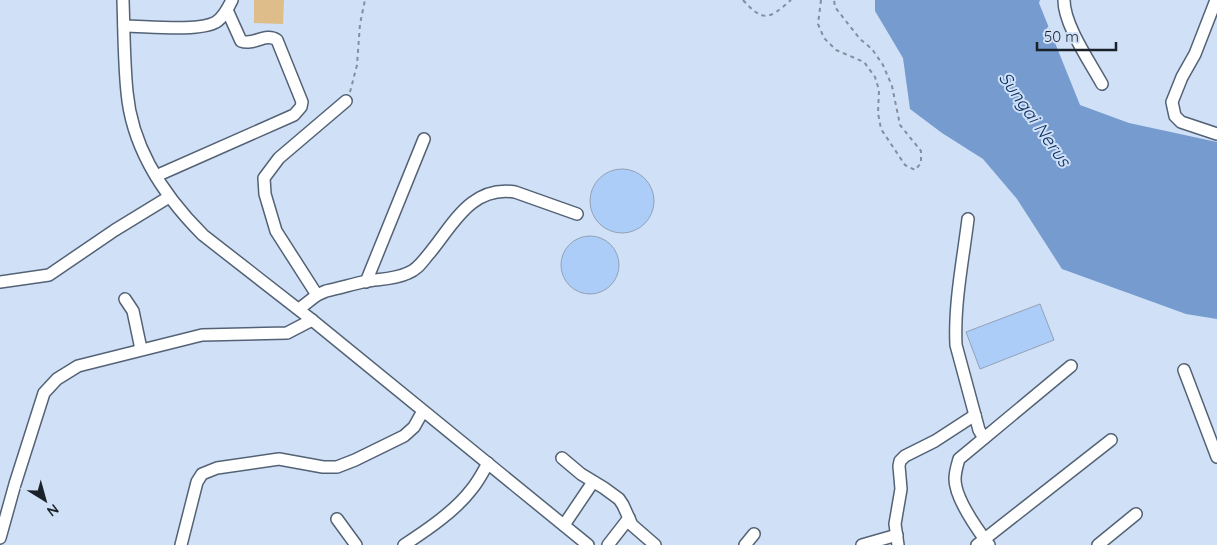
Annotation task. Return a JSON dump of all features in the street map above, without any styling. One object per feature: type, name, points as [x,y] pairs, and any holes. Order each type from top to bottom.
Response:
[{"type":"street","points":[[123,0],[127,93],[134,130],[142,151],[170,197],[203,235],[312,320],[588,545]]},
{"type":"street","points":[[1064,0],[1068,22],[1102,84]]},
{"type":"street","points":[[1216,0],[1195,54],[1182,77],[1172,102],[1175,116],[1181,122],[1217,134]]},
{"type":"street","points":[[124,26],[200,27],[216,22],[222,17],[229,5]]},
{"type":"street","points":[[156,176],[294,114],[302,107],[302,102],[277,40],[269,36],[248,43],[241,40],[229,5]]},
{"type":"street","points":[[317,295],[276,231],[265,194],[264,178],[279,158],[346,101]]},
{"type":"street","points":[[366,282],[424,139]]},
{"type":"street","points":[[298,309],[317,295],[326,291],[409,273],[416,268],[439,242],[458,214],[480,197],[492,192],[508,190],[577,214]]},
{"type":"street","points":[[0,282],[49,275],[114,230],[170,197]]},
{"type":"street","points":[[968,219],[955,331],[956,345],[979,430],[984,438]]},
{"type":"street","points":[[125,299],[133,311],[141,349]]},
{"type":"street","points":[[0,538],[44,393],[57,379],[78,366],[141,349],[213,333],[287,333],[312,320]]},
{"type":"street","points":[[1072,366],[959,459],[955,479],[960,498],[983,543],[1110,440]]},
{"type":"street","points":[[1184,370],[1217,457]]},
{"type":"street","points":[[182,545],[198,477],[207,470],[278,459],[323,467],[337,467],[404,436],[414,427],[423,410]]},
{"type":"street","points":[[862,545],[897,540],[895,524],[901,489],[899,466],[902,458],[935,441],[975,415]]},
{"type":"street","points":[[562,458],[580,474],[619,499],[635,529],[654,545]]},
{"type":"street","points":[[404,545],[422,533],[463,499],[471,491],[488,463]]},
{"type":"street","points":[[564,525],[593,482]]},
{"type":"street","points":[[1098,545],[1136,514]]},
{"type":"street","points":[[608,545],[628,518]]},
{"type":"street","points":[[337,519],[356,545]]},
{"type":"street","points":[[745,545],[754,534]]},
{"type":"path","points":[[346,101],[352,90],[357,65],[360,24],[365,0]]},
{"type":"path","points":[[743,0],[755,13],[766,17],[775,13],[791,0]]},
{"type":"path","points":[[820,0],[818,24],[824,38],[836,50],[864,62],[875,77],[878,90],[878,113],[882,129],[904,165],[915,170],[921,163],[921,151],[900,125],[892,86],[882,65],[872,49],[860,39],[835,7],[834,0]]},
{"type":"shaded area","points":[[254,0],[284,0],[283,24],[254,23]]},
{"type":"water","name":"Sungai Nerus","points":[[875,0],[1040,0],[1039,3],[1080,105],[1129,123],[1217,142],[1217,319],[1186,314],[1062,269],[1017,199],[983,159],[942,133],[910,109],[903,58],[875,11]]},
{"type":"building","points":[[616,169],[628,169],[645,178],[652,189],[654,201],[652,213],[645,224],[628,233],[616,233],[604,228],[595,219],[590,207],[590,195],[595,183],[604,174]]},
{"type":"building","points":[[584,236],[596,236],[611,244],[619,259],[619,271],[611,286],[596,294],[584,294],[569,286],[561,271],[561,259],[569,244]]},
{"type":"building","points":[[1040,304],[1054,340],[980,369],[966,332]]}]
